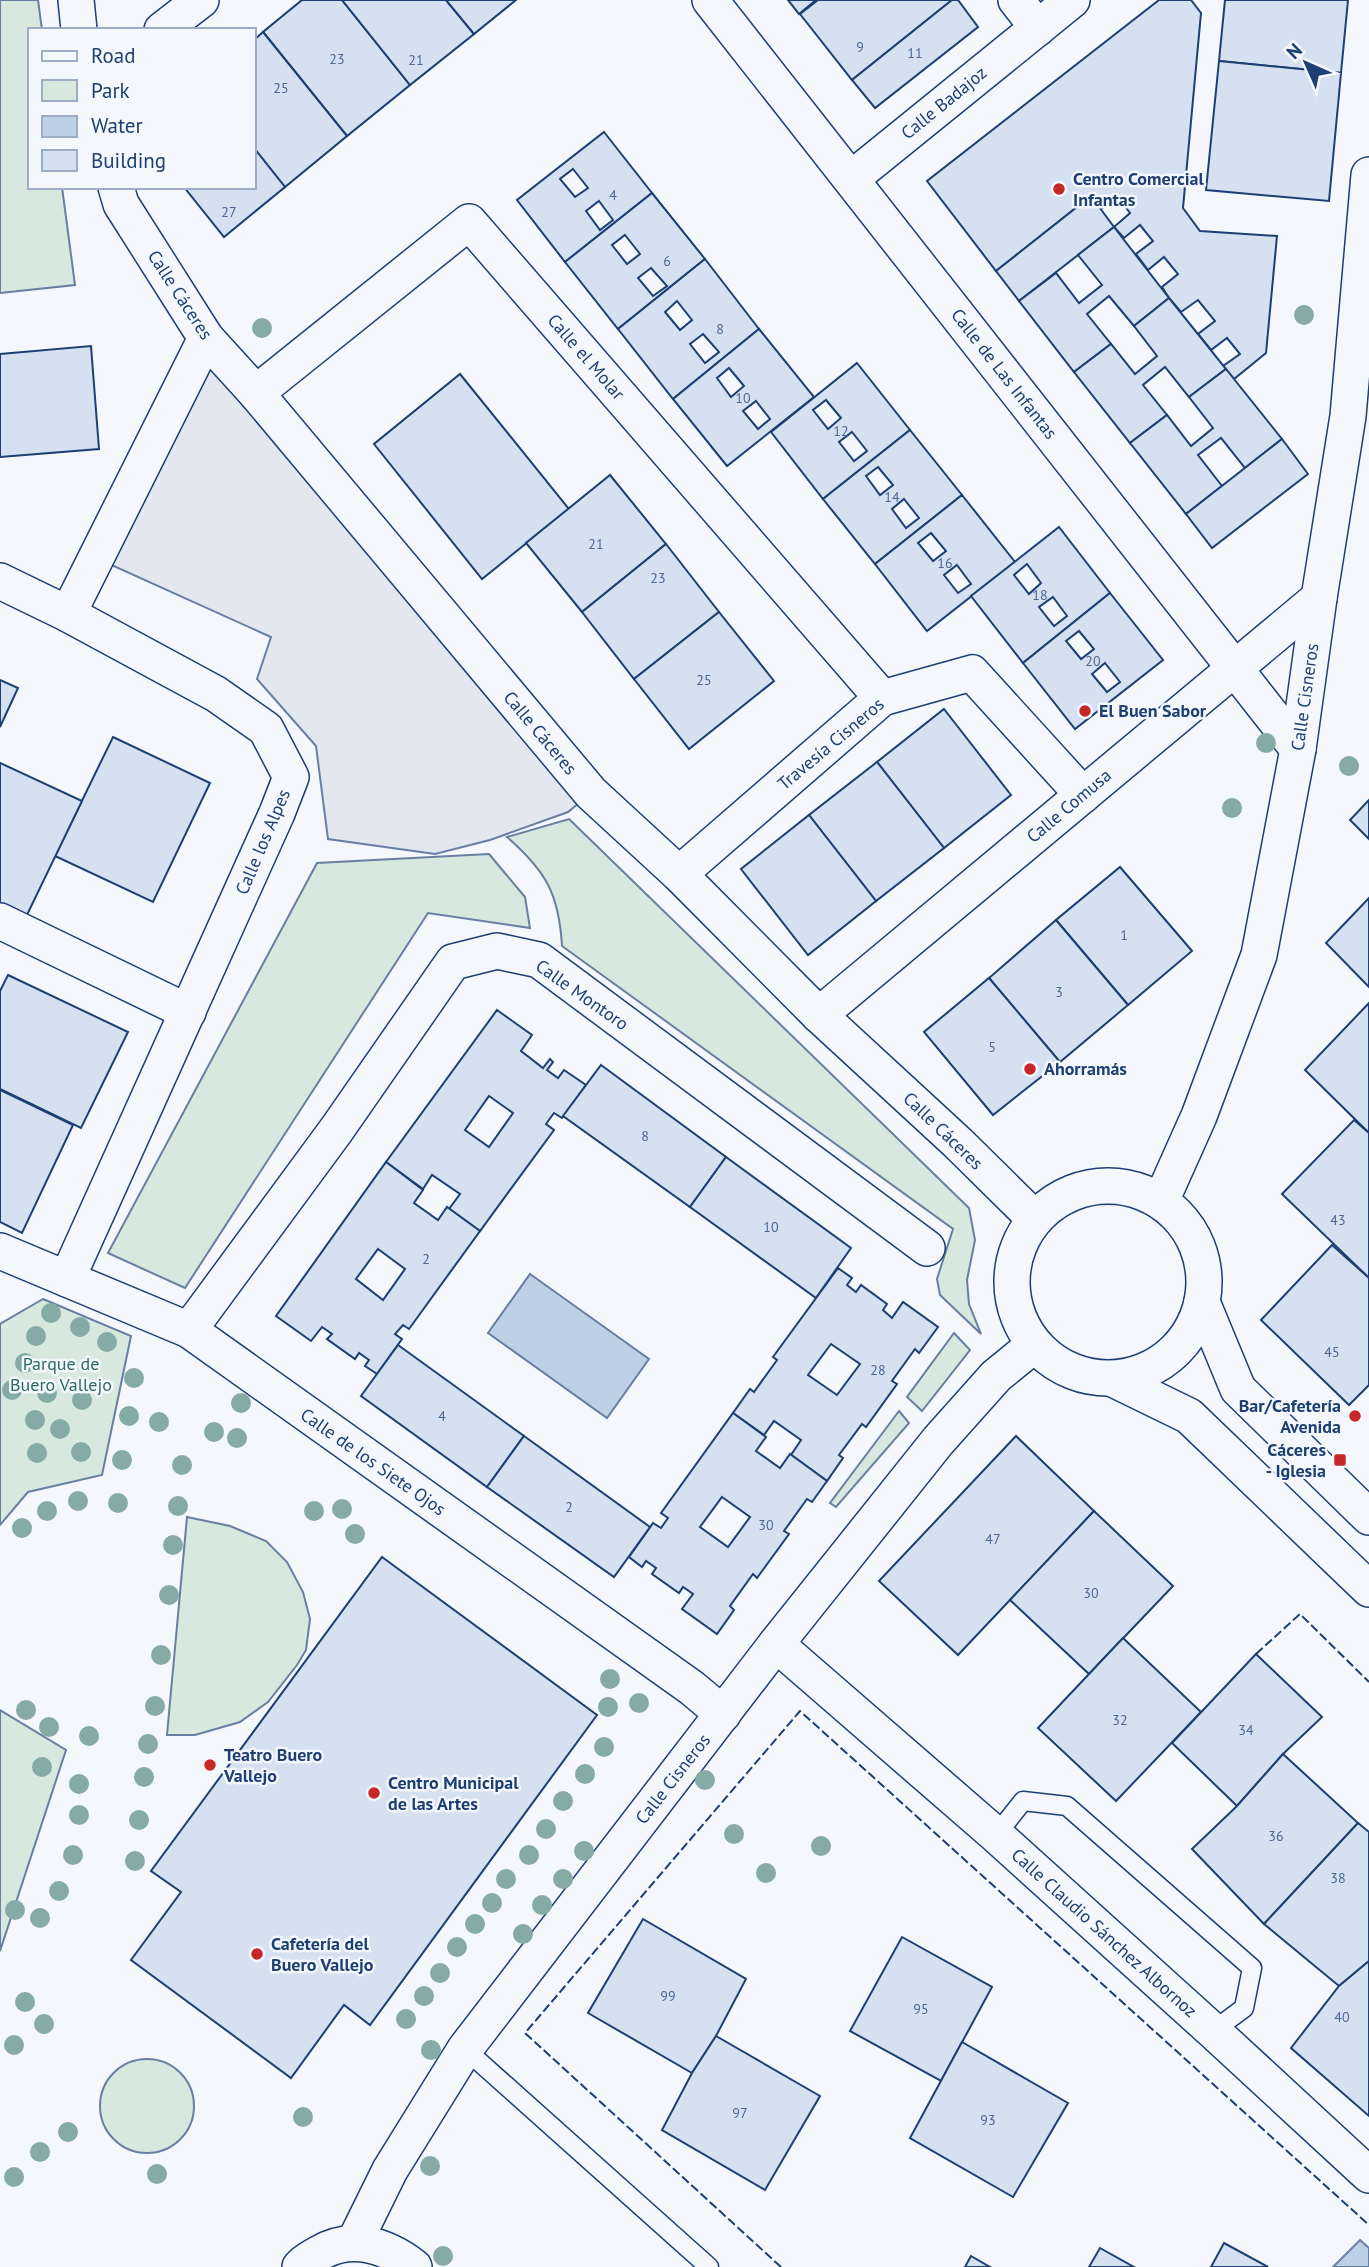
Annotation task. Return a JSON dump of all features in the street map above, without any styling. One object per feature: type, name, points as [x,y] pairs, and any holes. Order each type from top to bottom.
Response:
[{"type":"street","points":[[76,0],[79,28]]},
{"type":"street","points":[[165,28],[201,0]]},
{"type":"street","name":"Calle de Las Infantas","points":[[710,0],[1298,748]]},
{"type":"street","points":[[1016,0],[1038,28]]},
{"type":"street","name":"Calle Badajoz","points":[[851,179],[1072,0]]},
{"type":"street","name":"Calle Cisneros","points":[[1161,1200],[1199,1116],[1259,955],[1298,748],[1319,598],[1359,416],[1369,175]]},
{"type":"street","name":"Calle Cáceres","points":[[117,189],[121,204],[206,338],[256,393],[591,793],[679,874],[819,1014],[1034,1218]]},
{"type":"street","name":"Calle el Molar","points":[[256,393],[469,222],[882,698]]},
{"type":"street","points":[[68,614],[206,338]]},
{"type":"street","name":"Calle los Alpes","points":[[0,581],[68,614],[216,694],[266,729],[290,777],[272,826],[67,1279]]},
{"type":"street","name":"Calle Comusa","points":[[819,1014],[1319,598]]},
{"type":"street","name":"Travesía Cisneros","points":[[679,874],[882,698],[972,673],[1083,794]]},
{"type":"street","points":[[0,921],[188,1012]]},
{"type":"street","name":"Calle Montoro","points":[[189,1330],[337,1129],[453,962],[497,951],[539,960],[927,1248]]},
{"type":"street","points":[[1109,1185],[1136,1189],[1161,1200],[1183,1220],[1198,1245],[1204,1273],[1202,1302],[1191,1331],[1170,1355],[1144,1372],[1113,1378],[1083,1376],[1056,1364],[1034,1345],[1019,1321],[1012,1295],[1012,1268],[1020,1241],[1034,1218],[1055,1200],[1081,1189],[1109,1185]]},
{"type":"street","name":"Calle de los Siete Ojos","points":[[0,1251],[189,1330],[692,1688],[723,1714]]},
{"type":"street","points":[[1202,1302],[1238,1389],[1369,1517]]},
{"type":"street","name":"Calle Cisneros","points":[[354,2243],[390,2170],[465,2049],[776,1644],[938,1441],[996,1376],[1034,1345]]},
{"type":"street","points":[[1113,1378],[1189,1416],[1369,1589]]},
{"type":"street","name":"Calle Claudio Sánchez Albornoz","points":[[776,1644],[996,1835],[1369,2175]]},
{"type":"street","points":[[300,2267],[327,2249],[354,2243],[377,2245],[398,2255],[414,2267]]},
{"type":"lane","name":"Calle Claudio Sánchez Albornoz","points":[[996,1835],[1023,1801],[1067,1806],[1252,1968],[1244,2008],[1213,2031]]},
{"type":"lane","points":[[465,2049],[709,2267]]},
{"type":"green space","points":[[0,0],[38,0],[42,28],[28,28],[28,189],[62,189],[75,285],[0,293]]},
{"type":"green space","points":[[569,819],[969,1208],[975,1240],[967,1280],[969,1304],[981,1334],[940,1295],[937,1279],[953,1229],[562,946],[558,912],[548,885],[532,861],[507,837]]},
{"type":"green space","points":[[489,854],[525,897],[530,928],[428,913],[185,1288],[108,1253],[317,863]]},
{"type":"green space","name":"Parque de Buero Vallejo","points":[[43,1299],[131,1336],[102,1475],[28,1492],[0,1525],[0,1324]]},
{"type":"green space","points":[[954,1333],[970,1350],[922,1411],[907,1397]]},
{"type":"green space","points":[[899,1411],[909,1423],[836,1507],[830,1503]]},
{"type":"green space","points":[[187,1517],[230,1526],[266,1541],[287,1562],[303,1592],[310,1619],[306,1650],[268,1702],[240,1722],[195,1735],[167,1735]]},
{"type":"green space","points":[[0,1710],[66,1750],[0,1951]]},
{"type":"green space","points":[[138,2059],[156,2059],[181,2072],[191,2088],[194,2106],[191,2124],[181,2140],[156,2153],[138,2153],[113,2140],[100,2115],[100,2097],[113,2072]]},
{"type":"shaded area","points":[[206,338],[591,793],[568,812],[490,840],[435,854],[328,839],[316,746],[257,679],[271,637],[96,558]]},
{"type":"water","points":[[530,1274],[649,1359],[607,1418],[488,1333]]},
{"type":"water","points":[[1360,2240],[1369,2248],[1369,2267],[1333,2267]]},
{"type":"building","points":[[302,0],[342,0],[410,85],[347,136],[263,32]]},
{"type":"building","points":[[342,0],[446,0],[474,34],[410,85]]},
{"type":"building","points":[[446,0],[516,0],[474,34]]},
{"type":"building","points":[[788,0],[816,0],[799,14]]},
{"type":"building","points":[[818,0],[952,0],[852,80],[800,14]]},
{"type":"building","points":[[952,0],[958,0],[978,27],[875,108],[852,80]]},
{"type":"building","name":"Centro Comercial Infantas","points":[[1159,0],[1191,0],[1201,13],[1183,208],[1200,231],[1277,236],[1266,353],[1234,379],[1223,366],[1240,354],[1227,338],[1211,350],[1198,334],[1215,321],[1198,300],[1181,312],[1169,298],[1162,287],[1178,274],[1164,257],[1148,270],[1136,254],[1153,241],[1140,225],[1124,238],[1114,227],[1130,213],[1117,196],[1101,209],[1091,196],[996,271],[927,181]]},
{"type":"building","points":[[1225,0],[1348,0],[1341,73],[1219,61]]},
{"type":"building","points":[[263,32],[347,136],[285,187],[256,151],[256,38]]},
{"type":"building","points":[[1219,61],[1341,73],[1329,201],[1206,190]]},
{"type":"building","points":[[604,132],[652,193],[565,262],[517,200]],"holes":[[[573,169],[588,188],[575,197],[560,179]],[[599,201],[613,220],[600,230],[586,211]]]},
{"type":"building","points":[[256,151],[285,187],[224,237],[186,189],[256,189]]},
{"type":"building","points":[[652,193],[705,259],[618,329],[565,262]],"holes":[[[625,235],[640,254],[627,264],[612,245]],[[651,268],[667,286],[653,296],[638,278]]]},
{"type":"building","points":[[1091,196],[1114,227],[1019,301],[996,271]]},
{"type":"building","points":[[1114,227],[1169,298],[1134,326],[1109,296],[1087,314],[1111,344],[1074,372],[1019,301],[1056,273],[1079,303],[1102,285],[1078,255]]},
{"type":"building","points":[[705,259],[759,329],[673,399],[618,329]],"holes":[[[677,301],[692,320],[680,330],[665,312]],[[703,334],[719,352],[705,363],[690,344]]]},
{"type":"building","points":[[1169,298],[1226,369],[1189,397],[1165,367],[1143,385],[1167,415],[1130,443],[1074,372],[1111,344],[1135,374],[1157,356],[1134,326]]},
{"type":"building","points":[[759,329],[814,397],[727,466],[673,399]],"holes":[[[729,368],[744,386],[731,397],[717,378]],[[756,401],[770,419],[758,429],[743,411]]]},
{"type":"building","points":[[91,346],[99,449],[0,457],[0,354]]},
{"type":"building","points":[[857,363],[910,430],[823,499],[771,432]],"holes":[[[826,400],[841,418],[828,429],[813,410]],[[852,432],[867,451],[854,461],[839,442]]]},
{"type":"building","points":[[1226,369],[1282,439],[1245,468],[1221,438],[1198,455],[1222,486],[1186,514],[1130,443],[1167,415],[1191,446],[1213,428],[1189,397]]},
{"type":"building","points":[[460,374],[569,509],[482,579],[374,444]]},
{"type":"building","points":[[910,430],[962,495],[875,564],[823,499]],"holes":[[[878,467],[893,485],[880,495],[866,476]],[[904,499],[919,518],[906,528],[892,509]]]},
{"type":"building","points":[[1282,439],[1308,474],[1212,548],[1186,514]]},
{"type":"building","points":[[610,475],[666,544],[582,612],[526,543]]},
{"type":"building","points":[[962,495],[1015,562],[927,631],[875,564]],"holes":[[[931,533],[946,551],[933,561],[918,543]],[[957,565],[971,584],[958,593],[944,575]]]},
{"type":"building","points":[[1059,527],[1110,593],[1023,663],[971,596]],"holes":[[[1027,564],[1041,583],[1029,594],[1014,575]],[[1053,597],[1067,616],[1054,626],[1039,607]]]},
{"type":"building","points":[[666,544],[719,612],[634,679],[582,612]]},
{"type":"building","points":[[1110,593],[1163,660],[1075,729],[1023,663]],"holes":[[[1079,631],[1094,649],[1081,659],[1066,641]],[[1105,663],[1120,682],[1107,692],[1092,674]]]},
{"type":"building","points":[[719,612],[774,681],[689,749],[634,679]]},
{"type":"building","points":[[0,680],[18,688],[0,727]]},
{"type":"building","points":[[944,709],[1011,795],[944,848],[877,762]]},
{"type":"building","points":[[113,737],[210,783],[153,902],[55,856]]},
{"type":"building","points":[[877,762],[944,848],[876,901],[809,815]]},
{"type":"building","points":[[0,763],[82,801],[26,917],[0,905]]},
{"type":"building","points":[[1369,800],[1369,839],[1350,820]]},
{"type":"building","points":[[809,815],[876,901],[808,955],[741,869]]},
{"type":"building","points":[[1120,867],[1192,951],[1128,1005],[1056,920]]},
{"type":"building","points":[[1369,898],[1369,987],[1326,943]]},
{"type":"building","points":[[1056,920],[1128,1005],[1060,1062],[989,978]]},
{"type":"building","points":[[8,975],[128,1032],[81,1128],[0,1089],[0,991]]},
{"type":"building","points":[[989,978],[1060,1062],[993,1115],[924,1032]]},
{"type":"building","points":[[1369,1003],[1369,1133],[1305,1070]]},
{"type":"building","points":[[497,1010],[532,1035],[521,1051],[543,1068],[550,1059],[553,1062],[547,1070],[558,1078],[564,1070],[586,1085],[562,1118],[554,1113],[546,1124],[554,1130],[480,1231],[449,1209],[460,1194],[432,1175],[423,1189],[386,1162]],"holes":[[[489,1096],[513,1113],[489,1147],[465,1130]]]},
{"type":"building","points":[[601,1065],[726,1157],[690,1207],[563,1116]]},
{"type":"building","points":[[0,1090],[73,1125],[22,1233],[0,1222]]},
{"type":"building","points":[[1354,1120],[1369,1133],[1369,1278],[1282,1194]]},
{"type":"building","points":[[726,1157],[851,1248],[816,1298],[690,1207]]},
{"type":"building","points":[[386,1162],[423,1190],[414,1203],[438,1220],[447,1207],[480,1231],[409,1329],[403,1325],[395,1334],[402,1339],[377,1374],[365,1366],[369,1360],[359,1353],[355,1359],[327,1339],[332,1334],[322,1327],[311,1341],[276,1316]],"holes":[[[378,1249],[405,1269],[383,1300],[356,1279]]]},
{"type":"building","points":[[1332,1245],[1369,1278],[1369,1385],[1349,1405],[1261,1320]]},
{"type":"building","points":[[838,1268],[852,1278],[847,1285],[856,1292],[861,1285],[887,1304],[883,1310],[892,1318],[903,1302],[938,1327],[919,1353],[915,1349],[892,1381],[897,1384],[866,1427],[862,1424],[839,1455],[843,1458],[827,1481],[791,1455],[801,1440],[774,1421],[764,1435],[733,1413],[750,1389],[754,1392],[777,1360],[773,1357]],"holes":[[[831,1344],[860,1364],[837,1395],[808,1375]]]},
{"type":"building","points":[[398,1345],[524,1436],[487,1487],[361,1396]]},
{"type":"building","points":[[733,1413],[766,1437],[756,1451],[780,1468],[790,1454],[827,1481],[812,1502],[807,1499],[784,1531],[789,1534],[757,1578],[753,1574],[730,1606],[734,1610],[717,1634],[682,1609],[693,1594],[683,1587],[679,1593],[652,1574],[656,1568],[646,1561],[642,1567],[629,1557],[653,1523],[661,1528],[668,1518],[661,1513]],"holes":[[[722,1497],[750,1517],[728,1547],[700,1527]]]},
{"type":"building","points":[[524,1436],[650,1527],[614,1577],[487,1487]]},
{"type":"building","points":[[1016,1436],[1094,1511],[958,1655],[879,1581]]},
{"type":"building","points":[[1094,1511],[1173,1586],[1089,1674],[1010,1600]]},
{"type":"building","name":"Centro Municipal de las Artes","points":[[382,1557],[597,1715],[370,2025],[344,2005],[291,2078],[131,1960],[181,1892],[151,1871]]},
{"type":"building","points":[[1123,1638],[1201,1712],[1116,1801],[1038,1728]]},
{"type":"building","points":[[1256,1654],[1322,1717],[1283,1754],[1237,1806],[1172,1743]]},
{"type":"building","points":[[1283,1754],[1358,1823],[1264,1924],[1192,1849],[1237,1806]]},
{"type":"building","points":[[1358,1823],[1369,1832],[1369,1961],[1339,1986],[1264,1924]]},
{"type":"building","points":[[643,1919],[746,1979],[716,2036],[692,2073],[588,2013]]},
{"type":"building","points":[[902,1937],[992,1987],[941,2081],[850,2031]]},
{"type":"building","points":[[1369,1961],[1369,2116],[1291,2048],[1339,1986]]},
{"type":"building","points":[[716,2036],[820,2096],[765,2190],[662,2130],[692,2073]]},
{"type":"building","points":[[962,2042],[1068,2103],[1013,2197],[910,2138]]},
{"type":"building","points":[[1224,2243],[1268,2267],[1211,2267]]},
{"type":"building","points":[[1100,2248],[1134,2267],[1089,2267]]},
{"type":"building","points":[[971,2256],[990,2267],[965,2267]]},
{"type":"fence","points":[[1256,1654],[1300,1614],[1369,1682]]},
{"type":"fence","points":[[781,2267],[525,2033],[800,1711],[1369,2225]]},
{"type":"place","name":"Centro Comercial Infantas","points":[[1059,189]]},
{"type":"place","name":"El Buen Sabor","points":[[1085,711]]},
{"type":"place","name":"Ahorramás","points":[[1030,1069]]},
{"type":"place","name":"Bar/Cafetería Avenida","points":[[1355,1416]]},
{"type":"place","name":"Cáceres - Iglesia","points":[[1340,1460]]},
{"type":"place","name":"Teatro Buero Vallejo","points":[[210,1765]]},
{"type":"place","name":"Centro Municipal de las Artes","points":[[374,1793]]},
{"type":"place","name":"Cafetería del Buero Vallejo","points":[[257,1954]]}]
